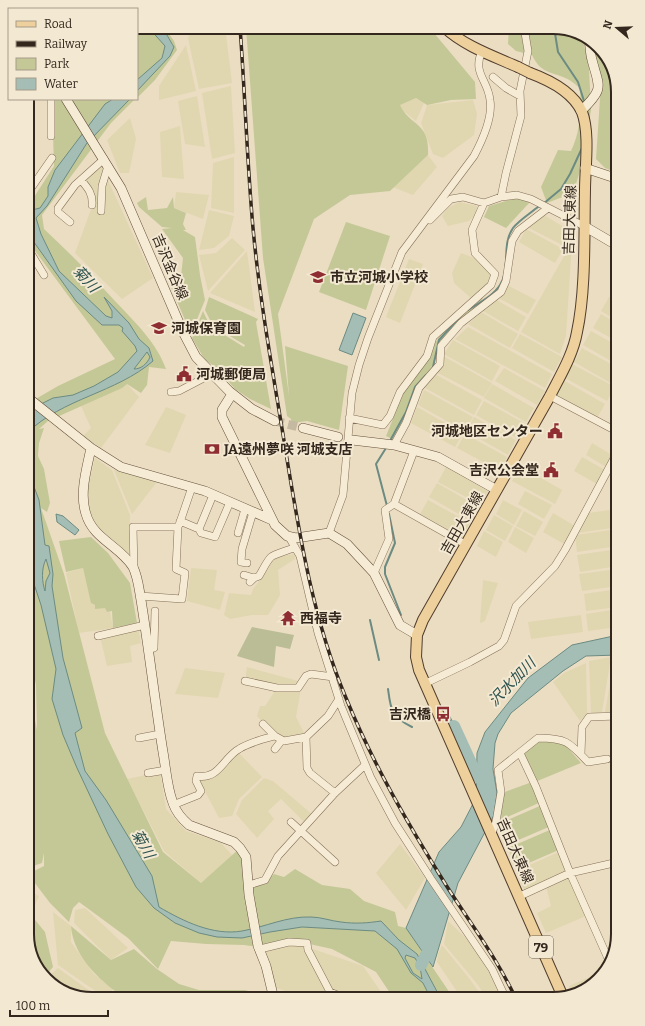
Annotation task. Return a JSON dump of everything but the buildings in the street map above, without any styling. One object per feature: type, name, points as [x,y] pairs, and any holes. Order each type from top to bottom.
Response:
[{"type":"main road","name":"吉田大東線","points":[[453,34],[482,51],[549,81],[560,88],[572,98],[581,111],[585,128],[581,311],[577,334],[566,363],[550,396],[423,620],[417,635],[416,657],[424,684],[520,896],[561,991]]},
{"type":"street","points":[[501,197],[521,116],[520,91],[528,51],[525,34]]},
{"type":"street","points":[[581,111],[597,92],[599,81],[592,60],[590,48]]},
{"type":"street","points":[[329,533],[343,495],[349,418],[359,365],[368,338],[402,252],[467,166],[480,144],[491,110],[490,99],[479,73],[478,60],[482,51]]},
{"type":"street","points":[[493,77],[506,88],[520,96]]},
{"type":"street","points":[[51,100],[52,136]]},
{"type":"street","name":"吉沢金谷線","points":[[67,100],[121,188],[186,338],[196,357],[232,394],[252,409],[275,421]]},
{"type":"street","points":[[34,184],[52,158]]},
{"type":"street","points":[[70,222],[58,212],[58,208],[81,180],[104,160]]},
{"type":"street","points":[[101,211],[104,160]]},
{"type":"street","points":[[585,168],[611,177]]},
{"type":"street","points":[[81,180],[90,190],[93,198],[92,204]]},
{"type":"street","points":[[420,227],[426,224],[450,199],[463,198],[484,203],[501,197],[517,195],[547,207],[611,242]]},
{"type":"street","points":[[349,418],[383,425],[390,416],[400,392],[427,356],[433,337],[491,285],[495,274],[475,252],[472,230],[484,203]]},
{"type":"street","points":[[394,445],[406,423],[419,388],[440,364],[442,346],[461,323],[501,292],[506,281],[512,241],[518,231],[547,207]]},
{"type":"street","points":[[34,259],[44,275]]},
{"type":"street","points":[[171,392],[179,392],[202,379]]},
{"type":"street","points":[[232,394],[222,410],[222,417],[272,520],[282,534],[296,538],[329,533],[347,544],[374,573],[400,625],[417,635]]},
{"type":"street","points":[[550,396],[611,428]]},
{"type":"street","points":[[34,404],[91,448],[121,467],[192,487],[272,520]]},
{"type":"street","points":[[303,428],[338,437]]},
{"type":"street","points":[[352,440],[394,445],[438,457],[497,490]]},
{"type":"street","points":[[91,448],[84,482],[83,500],[85,513],[90,525],[96,533],[127,560],[134,571]]},
{"type":"street","points":[[374,573],[389,539],[390,507],[414,451]]},
{"type":"street","points":[[424,684],[478,658],[499,646],[504,640],[516,606],[555,566],[566,550],[611,464]]},
{"type":"street","points":[[140,596],[182,599],[185,573],[176,569],[179,524],[192,487]]},
{"type":"street","points":[[199,529],[213,495]]},
{"type":"street","points":[[230,502],[215,537],[201,533],[199,529],[179,524],[133,527],[134,571],[145,625],[160,734],[173,805],[189,825],[226,838],[240,848],[246,857],[249,899],[259,948],[272,992]]},
{"type":"street","points":[[390,507],[465,544]]},
{"type":"street","points":[[238,533],[249,510]]},
{"type":"street","points":[[247,563],[241,562],[249,510]]},
{"type":"street","points":[[289,536],[300,556],[318,633],[339,699],[365,765],[395,823],[447,905],[492,968],[503,992]]},
{"type":"street","points":[[244,575],[252,580],[259,576],[270,558],[276,554],[285,553],[295,547]]},
{"type":"street","points":[[149,649],[154,648],[155,611]]},
{"type":"street","points":[[98,636],[145,625]]},
{"type":"street","points":[[245,681],[277,688],[298,688],[306,676],[311,674],[333,677]]},
{"type":"street","points":[[263,724],[275,736],[282,740],[306,737],[328,716],[339,699]]},
{"type":"street","points":[[580,754],[582,727],[589,717],[611,716]]},
{"type":"street","points":[[139,738],[160,734]]},
{"type":"street","points":[[173,805],[198,795],[201,791],[196,781],[197,776],[206,778],[213,774],[239,749],[247,744],[275,736]]},
{"type":"street","points":[[306,737],[307,768],[310,773],[335,793]]},
{"type":"street","points":[[491,831],[496,822],[501,792],[498,770],[538,738],[562,740],[572,745],[588,762],[607,758]]},
{"type":"street","points":[[275,749],[282,740]]},
{"type":"street","points":[[520,753],[536,787],[570,873],[607,956]]},
{"type":"street","points":[[249,885],[265,880],[278,856],[335,793],[365,765]]},
{"type":"street","points":[[148,773],[166,770]]},
{"type":"street","points":[[291,822],[335,862]]},
{"type":"street","points":[[520,896],[570,873],[611,864]]},
{"type":"street","points":[[259,948],[289,942],[307,943],[308,950],[329,992]]},
{"type":"shaded area","points":[[190,34],[226,34],[232,83],[199,89],[188,38]]},
{"type":"shaded area","points":[[186,45],[196,91],[159,100],[159,86]]},
{"type":"shaded area","points":[[231,86],[235,153],[212,159],[202,93]]},
{"type":"shaded area","points":[[197,96],[205,147],[185,144],[178,101]]},
{"type":"shaded area","points":[[416,98],[424,103],[416,121],[402,110],[399,105]]},
{"type":"shaded area","points":[[473,100],[477,114],[474,135],[443,158],[433,154],[421,123],[427,105]]},
{"type":"shaded area","points":[[130,118],[136,139],[129,173],[120,173],[107,140]]},
{"type":"shaded area","points":[[180,126],[184,179],[162,177],[160,132]]},
{"type":"shaded area","points":[[428,155],[437,167],[413,195],[393,187]]},
{"type":"shaded area","points":[[234,157],[234,213],[211,208],[213,163]]},
{"type":"shaded area","points":[[100,163],[153,278],[122,299],[75,253],[94,201],[91,187],[83,179]]},
{"type":"shaded area","points":[[176,192],[209,195],[203,219],[174,208]]},
{"type":"shaded area","points":[[459,202],[477,206],[476,214],[469,221],[448,226],[442,216],[448,208]]},
{"type":"shaded area","points":[[209,210],[234,216],[229,236],[214,248],[199,250]]},
{"type":"shaded area","points":[[544,215],[572,232],[564,246],[527,227]]},
{"type":"shaded area","points":[[526,229],[563,249],[555,263],[519,242]]},
{"type":"shaded area","points":[[232,238],[245,250],[208,291],[199,255],[216,253]]},
{"type":"shaded area","points":[[572,242],[566,336],[560,354],[521,332]]},
{"type":"shaded area","points":[[247,251],[255,312],[210,293]]},
{"type":"shaded area","points":[[461,253],[477,259],[492,275],[490,284],[472,299],[454,283],[452,273]]},
{"type":"shaded area","points":[[409,259],[423,264],[400,323],[386,317]]},
{"type":"shaded area","points":[[507,285],[536,300],[528,314],[500,299]]},
{"type":"shaded area","points":[[609,297],[611,298],[611,317],[601,311]]},
{"type":"shaded area","points":[[495,299],[526,317],[518,331],[483,311]]},
{"type":"shaded area","points":[[481,312],[518,334],[510,348],[468,324]]},
{"type":"shaded area","points":[[601,314],[611,320],[611,338],[593,328]]},
{"type":"shaded area","points":[[468,327],[552,374],[545,388],[455,339]]},
{"type":"shaded area","points":[[591,331],[611,342],[611,361],[583,345]]},
{"type":"shaded area","points":[[520,334],[562,357],[554,372],[512,348]]},
{"type":"shaded area","points":[[453,340],[500,366],[492,381],[444,354]]},
{"type":"shaded area","points":[[582,348],[611,364],[611,383],[574,362]]},
{"type":"shaded area","points":[[443,356],[492,383],[484,397],[434,371]]},
{"type":"shaded area","points":[[572,364],[611,385],[611,394],[607,401],[565,378]]},
{"type":"shaded area","points":[[504,368],[545,391],[537,405],[495,381]]},
{"type":"shaded area","points":[[433,373],[482,400],[474,415],[425,388]]},
{"type":"shaded area","points":[[563,380],[605,404],[597,418],[555,394]]},
{"type":"shaded area","points":[[127,384],[139,397],[101,448],[83,436],[91,428],[81,406]]},
{"type":"shaded area","points":[[492,384],[534,408],[526,422],[484,398]]},
{"type":"shaded area","points":[[424,390],[473,417],[465,431],[418,405]]},
{"type":"shaded area","points":[[484,401],[526,424],[518,439],[476,415]]},
{"type":"shaded area","points":[[166,407],[186,415],[170,453],[145,445]]},
{"type":"shaded area","points":[[417,407],[463,433],[455,447],[411,423]]},
{"type":"shaded area","points":[[474,417],[516,440],[508,455],[466,431]]},
{"type":"shaded area","points":[[465,434],[507,457],[500,471],[457,448]]},
{"type":"shaded area","points":[[592,443],[611,454],[611,457],[606,467],[586,455]]},
{"type":"shaded area","points":[[582,457],[605,470],[597,484],[574,471]]},
{"type":"shaded area","points":[[95,458],[112,470],[130,515],[129,558],[98,528],[89,510],[88,488]]},
{"type":"shaded area","points":[[520,466],[562,490],[555,504],[512,481]]},
{"type":"shaded area","points":[[446,467],[488,491],[481,505],[438,482]]},
{"type":"shaded area","points":[[114,470],[157,482],[132,514]]},
{"type":"shaded area","points":[[437,483],[479,507],[471,521],[429,497]]},
{"type":"shaded area","points":[[525,491],[552,505],[544,519],[518,504]]},
{"type":"shaded area","points":[[428,500],[470,523],[462,537],[420,514]]},
{"type":"shaded area","points":[[503,500],[522,510],[514,525],[496,514]]},
{"type":"shaded area","points":[[611,510],[611,528],[578,533],[588,513]]},
{"type":"shaded area","points":[[524,511],[543,522],[535,536],[516,526]]},
{"type":"shaded area","points":[[553,513],[575,526],[564,544],[543,532]]},
{"type":"shaded area","points":[[494,515],[513,526],[505,541],[486,530]]},
{"type":"shaded area","points":[[515,527],[534,538],[526,553],[508,542]]},
{"type":"shaded area","points":[[611,530],[611,547],[577,552],[575,535]]},
{"type":"shaded area","points":[[484,531],[503,542],[496,557],[477,546]]},
{"type":"shaded area","points":[[611,550],[611,567],[580,572],[577,555]]},
{"type":"shaded area","points":[[295,554],[295,559],[278,570],[280,595],[268,615],[252,615],[230,619],[224,615],[229,593],[251,595],[253,589],[267,571],[274,557]]},
{"type":"shaded area","points":[[83,568],[92,604],[105,608],[107,612],[110,611],[113,628],[79,633],[66,573]]},
{"type":"shaded area","points":[[191,568],[217,570],[214,590],[225,592],[220,610],[187,601]]},
{"type":"shaded area","points":[[611,570],[611,587],[582,591],[579,574]]},
{"type":"shaded area","points":[[483,580],[498,583],[485,621],[480,623]]},
{"type":"shaded area","points":[[611,590],[611,608],[586,611],[584,594]]},
{"type":"shaded area","points":[[611,610],[611,628],[588,631],[586,614]]},
{"type":"shaded area","points":[[581,615],[583,632],[531,639],[528,622]]},
{"type":"shaded area","points":[[138,627],[141,643],[130,646],[132,662],[107,666],[100,636]]},
{"type":"shaded area","points":[[611,657],[602,712],[591,714],[589,661]]},
{"type":"shaded area","points":[[586,663],[587,713],[580,721],[553,682],[564,673]]},
{"type":"shaded area","points":[[247,667],[302,682],[296,717],[306,737],[284,741],[275,736],[257,716],[260,706],[265,706],[277,688],[297,686],[274,688],[245,681]]},
{"type":"shaded area","points":[[185,668],[225,673],[218,698],[175,694]]},
{"type":"shaded area","points":[[611,678],[611,712],[605,712]]},
{"type":"shaded area","points":[[236,750],[262,777],[239,799],[232,816],[219,818],[197,776],[207,777]]},
{"type":"shaded area","points":[[160,772],[166,809],[186,831],[220,842],[233,856],[201,883],[164,851],[127,779]]},
{"type":"shaded area","points":[[264,778],[273,781],[313,815],[306,824],[281,799],[268,811],[274,819],[257,838],[236,814],[242,800]]},
{"type":"shaded area","points":[[400,844],[425,878],[406,910],[376,873]]},
{"type":"shaded area","points":[[561,851],[570,872],[524,890],[516,871]]},
{"type":"shaded area","points":[[569,875],[591,914],[546,933],[537,913],[551,906],[546,886]]},
{"type":"shaded area","points":[[34,893],[39,896],[34,908]]},
{"type":"shaded area","points":[[85,908],[128,948],[111,960],[74,923],[75,910]]},
{"type":"shaded area","points":[[53,912],[71,926],[71,942],[94,974],[113,989],[111,992],[97,992],[58,965]]},
{"type":"shaded area","points":[[448,921],[475,945],[498,992],[482,992],[478,985],[444,944]]},
{"type":"shaded area","points":[[298,944],[363,966],[381,992],[339,992],[334,989],[332,992],[289,992],[270,986],[265,951]]},
{"type":"shaded area","points":[[442,945],[479,992],[457,992],[437,962],[438,954]]},
{"type":"shaded area","points":[[58,968],[91,992],[73,989],[66,986],[51,975]]},
{"type":"shaded area","points":[[594,975],[579,986],[570,990],[569,986]]},
{"type":"green space","points":[[138,34],[169,34],[174,41],[177,50],[155,80],[138,97]]},
{"type":"green space","points":[[247,34],[435,34],[475,82],[476,99],[451,100],[427,105],[416,98],[400,105],[404,112],[423,130],[428,144],[428,155],[390,191],[350,195],[314,219],[278,314],[289,396],[285,346],[348,366],[339,430],[307,421],[292,423],[291,419],[287,416],[263,258]]},
{"type":"green space","points":[[509,34],[557,34],[572,37],[584,43],[589,68],[591,110],[581,168],[576,184],[565,196],[547,203],[541,187],[558,150],[571,151],[579,128],[580,88],[567,79],[541,68],[532,55],[516,51],[508,44]]},
{"type":"green space","points":[[595,52],[605,66],[611,84],[611,170],[605,168],[596,159],[601,83]]},
{"type":"green space","points":[[52,100],[134,100],[111,123],[42,215],[44,229],[80,264],[137,324],[157,350],[166,369],[149,367],[147,385],[141,393],[127,384],[122,388],[48,421],[39,429],[44,428],[39,443],[38,456],[44,469],[50,503],[47,512],[41,508],[64,574],[105,733],[163,852],[201,883],[240,848],[249,890],[264,883],[274,874],[284,877],[295,869],[322,885],[350,889],[364,901],[395,912],[398,926],[406,928],[449,992],[389,992],[376,972],[332,949],[305,943],[265,948],[244,945],[171,941],[158,969],[128,938],[79,902],[73,908],[69,922],[50,903],[34,882],[34,871],[44,866],[44,853],[42,863],[34,866],[34,715],[37,730],[36,685],[34,674],[34,485],[38,496],[34,484],[34,400],[58,386],[115,359],[34,249],[34,197],[54,166]]},
{"type":"green space","points":[[146,197],[148,210],[167,208],[173,197],[174,208],[186,213],[183,224],[186,230],[183,230],[195,237],[205,300],[191,334],[168,280],[181,276],[183,258],[162,229],[172,228],[162,227],[139,207],[137,203]]},
{"type":"green space","points":[[516,198],[530,202],[506,228],[484,217],[489,206]]},
{"type":"green space","points":[[346,222],[390,236],[366,310],[319,292]]},
{"type":"green space","points":[[209,297],[258,319],[256,322],[271,409],[250,399],[235,389],[217,368],[205,360],[192,338],[203,311],[210,326],[244,347],[245,345],[213,326],[205,310]]},
{"type":"green space","points":[[483,297],[480,305],[440,343],[430,374],[394,440],[386,436],[410,377],[443,332]]},
{"type":"green space","points":[[91,537],[108,553],[130,583],[137,623],[113,628],[112,611],[107,612],[105,608],[95,609],[95,605],[91,603],[83,568],[66,572],[59,541]]},
{"type":"green space","points":[[252,627],[294,635],[290,649],[276,646],[274,667],[237,656]]},
{"type":"green space","points":[[539,739],[562,741],[581,763],[535,782],[522,754]]},
{"type":"green space","points":[[532,782],[541,802],[501,820],[502,793]]},
{"type":"green space","points":[[542,805],[551,826],[507,845],[498,824]]},
{"type":"green space","points":[[552,829],[561,849],[517,868],[508,848]]},
{"type":"green space","points":[[34,919],[45,932],[53,967],[48,972],[37,953],[35,946]]},
{"type":"green space","points":[[71,926],[111,960],[134,949],[157,969],[179,984],[199,990],[245,990],[252,992],[114,992],[92,971],[86,963],[80,954]]},
{"type":"water","points":[[154,34],[166,34],[174,47],[170,56],[138,90],[138,79],[162,58],[165,46]]},
{"type":"water","points":[[111,100],[129,100],[87,143],[47,206],[36,218],[41,234],[59,271],[106,316],[112,318],[112,311],[104,297],[129,323],[139,339],[149,348],[153,361],[123,381],[57,411],[34,427],[34,408],[53,398],[73,395],[94,386],[118,372],[137,351],[135,346],[122,331],[123,328],[119,325],[102,325],[76,301],[34,242],[34,210],[40,208],[48,196],[48,187],[55,170],[105,104]],"holes":[[[147,352],[150,357],[144,366],[134,369]]]},
{"type":"water","points":[[353,313],[366,318],[352,355],[339,350]]},
{"type":"water","points":[[34,487],[39,500],[45,545],[49,546],[53,574],[52,586],[63,658],[82,728],[75,733],[85,771],[106,800],[152,876],[159,907],[199,926],[231,932],[242,931],[302,917],[315,917],[351,923],[381,921],[399,940],[417,954],[437,992],[428,992],[423,983],[411,973],[397,949],[375,931],[302,927],[242,938],[217,937],[199,933],[175,923],[154,908],[136,887],[108,834],[63,735],[52,699],[56,669],[41,605],[34,584]],"holes":[[[46,559],[50,573],[46,581],[45,591],[42,575]],[[406,955],[415,958],[420,967],[422,979],[413,973],[405,958]]]},
{"type":"water","points":[[56,514],[63,516],[79,530],[75,535],[57,522]]},
{"type":"water","points":[[611,637],[611,655],[586,656],[563,671],[511,713],[498,734],[495,743],[493,769],[497,793],[494,815],[458,883],[433,967],[406,928],[439,852],[461,827],[476,798],[477,753],[485,732],[528,678],[572,645]]},
{"type":"waterway","points":[[555,34],[558,52],[578,82],[584,101]]},
{"type":"waterway","points":[[543,204],[561,189],[582,148]]},
{"type":"waterway","points":[[468,310],[490,296],[500,285],[505,271],[507,242],[509,235],[518,222],[539,206]]},
{"type":"waterway","points":[[433,367],[439,340],[458,319]]},
{"type":"waterway","points":[[391,439],[406,412],[415,387],[426,375]]},
{"type":"waterway","points":[[386,448],[376,464],[387,506]]},
{"type":"waterway","points":[[389,514],[395,543],[385,567],[385,574],[401,615]]},
{"type":"waterway","points":[[370,620],[379,660]]},
{"type":"waterway","points":[[388,689],[393,712],[400,720],[412,727]]},
{"type":"waterway","points":[[446,716],[448,714],[454,726]]},
{"type":"waterway","points":[[454,726],[476,774],[486,785]]},
{"type":"waterway","name":"沢水加川","points":[[421,965],[432,943]]},
{"type":"tunnel","points":[[275,421],[303,428]]},
{"type":"railway","points":[[240,34],[251,203],[259,285],[302,547],[316,608],[346,698],[379,770],[418,839],[492,955],[513,992]]},
{"type":"place","name":"市立河城小学校","points":[[318,277]]},
{"type":"place","name":"河城保育園","points":[[159,328]]},
{"type":"place","name":"河城郵便局","points":[[184,374]]},
{"type":"place","name":"河城地区センター","points":[[555,431]]},
{"type":"place","name":"JA遠州夢咲 河城支店","points":[[212,449]]},
{"type":"place","name":"吉沢公会堂","points":[[551,470]]},
{"type":"place","name":"西福寺","points":[[288,618]]},
{"type":"place","name":"吉沢橋","points":[[443,714]]},
{"type":"water label","name":"菊川","points":[[86,279]]},
{"type":"water label","name":"菊川","points":[[143,844]]}]
